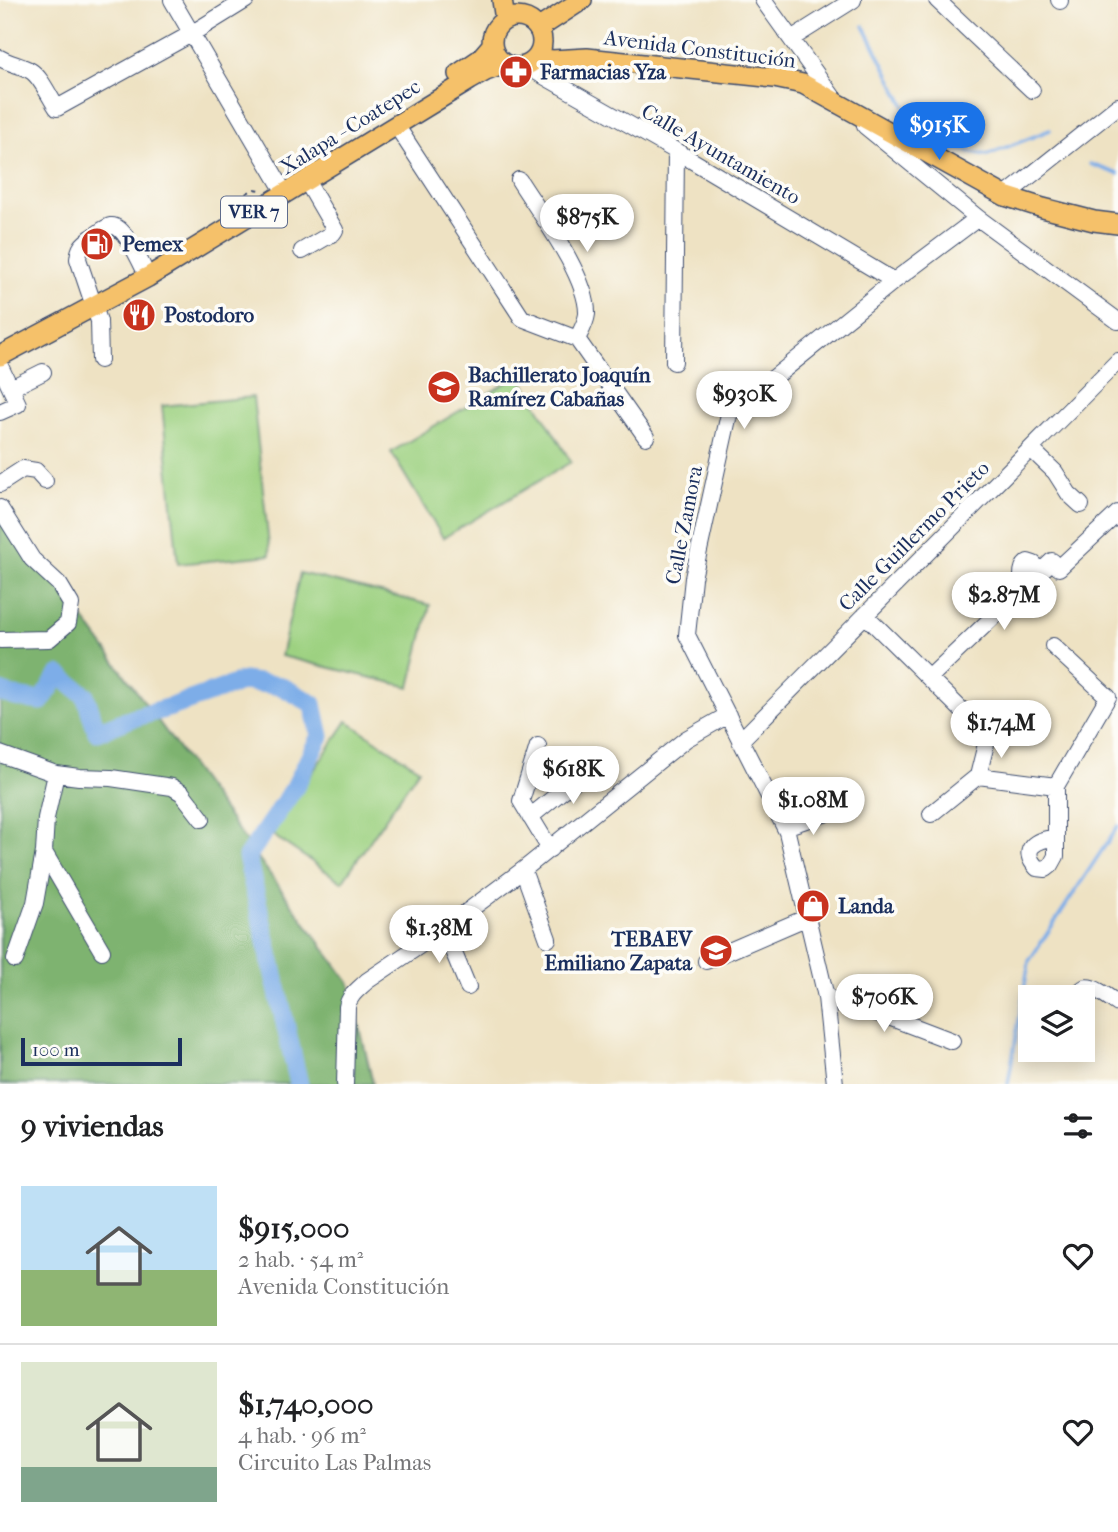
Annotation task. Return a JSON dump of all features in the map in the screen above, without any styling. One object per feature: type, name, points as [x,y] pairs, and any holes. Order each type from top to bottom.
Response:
[{"type":"main road","points":[[539,28],[582,0]]},
{"type":"main road","points":[[503,10],[513,17],[530,20],[539,28],[543,41],[542,50],[532,62],[513,67],[505,64],[494,53],[494,31],[503,10]]},
{"type":"main road","name":"Xalapa - Coatepec","points":[[146,273],[274,187],[463,71],[492,45]]},
{"type":"main road","name":"Avenida Constitución","points":[[532,62],[587,58],[775,78],[803,84],[1005,196],[1094,221],[1118,224]]},
{"type":"main road","name":"Xalapa - Coatepec","points":[[0,342],[146,273],[478,76],[505,64]]},
{"type":"main road","name":"Xalapa - Coatepec","points":[[0,356],[92,300]]},
{"type":"street","points":[[172,0],[274,187]]},
{"type":"street","points":[[0,58],[35,74],[57,108],[191,34],[246,0]]},
{"type":"street","points":[[763,0],[835,100],[978,218],[1118,321]]},
{"type":"street","points":[[791,39],[853,0]]},
{"type":"street","points":[[937,0],[1032,90]]},
{"type":"street","name":"Calle Ayuntamiento","points":[[532,62],[894,281]]},
{"type":"street","points":[[1005,196],[1118,106]]},
{"type":"street","points":[[396,125],[522,318],[577,339],[646,438]]},
{"type":"street","points":[[674,362],[676,151]]},
{"type":"street","points":[[302,251],[335,230],[306,180]]},
{"type":"street","points":[[519,180],[580,281],[587,315],[577,339]]},
{"type":"street","name":"Calle Zamora","points":[[835,1084],[827,997],[788,832],[687,635],[693,578],[729,414],[894,281],[978,218]]},
{"type":"street","points":[[100,360],[99,321],[79,259],[79,250],[83,244],[108,227],[115,226],[120,228],[132,246],[146,273]]},
{"type":"street","name":"Calle Guillermo Prieto","points":[[740,741],[1118,361]]},
{"type":"street","points":[[0,366],[18,404],[0,412]]},
{"type":"street","points":[[11,388],[43,372]]},
{"type":"street","points":[[1031,449],[1055,472],[1069,494],[1081,505]]},
{"type":"street","points":[[0,484],[23,469],[36,471],[45,481]]},
{"type":"street","points":[[0,508],[33,559],[59,584],[71,604],[68,623],[49,639],[0,640]]},
{"type":"street","points":[[930,677],[1046,566],[1059,568],[1118,513]]},
{"type":"street","points":[[865,615],[988,736],[978,776],[931,814]]},
{"type":"street","points":[[1053,646],[1108,697],[1056,786],[1056,838]]},
{"type":"street","points":[[345,1084],[346,1014],[352,995],[523,870],[686,738],[728,715]]},
{"type":"street","points":[[538,746],[521,801],[550,849]]},
{"type":"street","points":[[0,754],[56,774],[111,778],[172,787],[182,793],[202,819]]},
{"type":"street","points":[[530,817],[593,766]]},
{"type":"street","points":[[15,960],[35,903],[44,852],[46,818],[56,774]]},
{"type":"street","points":[[978,776],[1056,786]]},
{"type":"street","points":[[785,827],[830,812]]},
{"type":"street","points":[[44,852],[102,951]]},
{"type":"street","points":[[523,870],[548,939]]},
{"type":"street","points":[[706,961],[808,917]]},
{"type":"street","points":[[444,929],[468,987]]},
{"type":"street","points":[[1095,989],[1118,1004]]},
{"type":"street","points":[[827,997],[951,1041]]},
{"type":"path","points":[[252,227],[237,199],[254,189],[274,187]]},
{"type":"green space","points":[[519,375],[571,462],[443,538],[391,452]]},
{"type":"green space","points":[[253,397],[270,555],[178,564],[162,406]]},
{"type":"green space","points":[[0,504],[350,984],[373,1084],[0,1084]]},
{"type":"green space","points":[[300,573],[430,605],[410,687],[281,656]]},
{"type":"green space","points":[[347,721],[419,769],[342,882],[271,834]]},
{"type":"waterway","points":[[864,26],[916,128],[952,148],[987,155],[1050,130]]},
{"type":"waterway","points":[[1090,164],[1118,174]]},
{"type":"waterway","points":[[0,692],[41,701],[59,675],[85,695],[97,732],[244,681],[281,686],[313,704],[320,736],[295,787],[247,857],[299,1084]]},
{"type":"waterway","points":[[1008,1084],[1029,961],[1118,826]]},
{"type":"place","name":"Farmacias Yza","points":[[516,72]]},
{"type":"place","name":"Pemex","points":[[97,244]]},
{"type":"place","name":"Postodoro","points":[[139,315]]},
{"type":"place","name":"Bachillerato Joaquín Ramírez Cabañas","points":[[444,387]]},
{"type":"place","name":"Landa","points":[[813,906]]},
{"type":"place","name":"TEBAEV Emiliano Zapata","points":[[716,951]]}]
